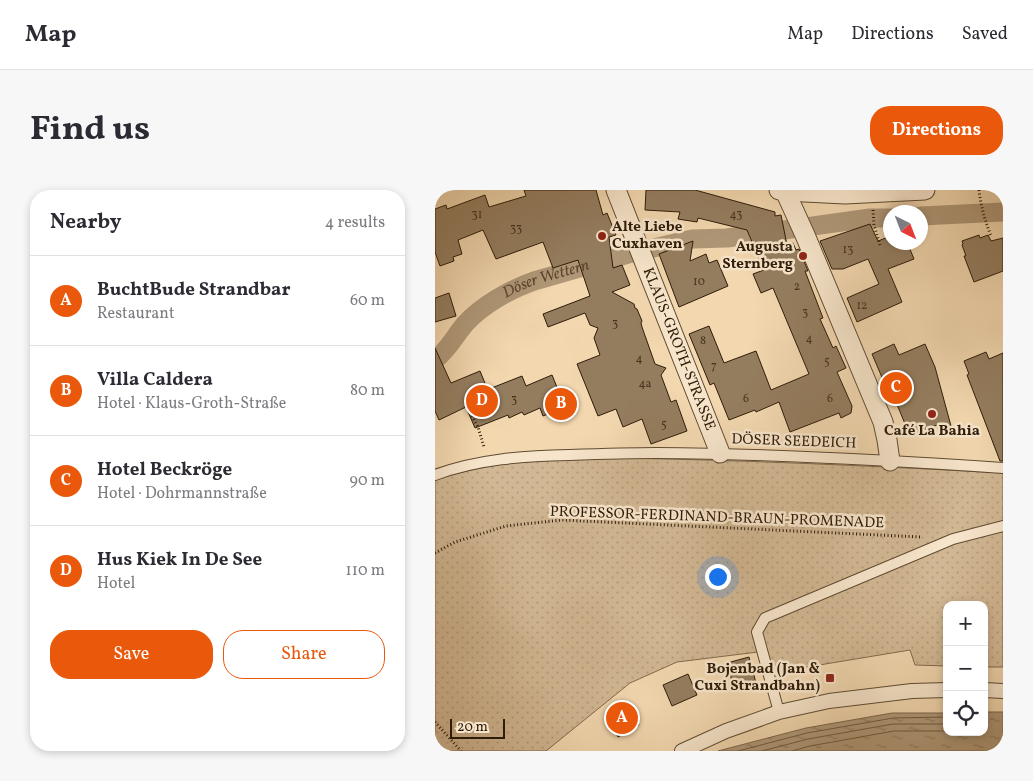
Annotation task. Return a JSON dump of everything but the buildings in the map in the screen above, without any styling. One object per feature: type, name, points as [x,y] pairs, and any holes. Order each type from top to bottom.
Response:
[{"type":"street","name":"KLAUS-GROTH-STRASSE","points":[[616,190],[719,453]]},
{"type":"street","points":[[890,461],[883,422],[802,230],[782,191],[845,194],[925,190]]},
{"type":"street","points":[[682,751],[726,731],[779,712],[829,701],[913,691],[943,690]]},
{"type":"street","points":[[988,690],[1003,691]]},
{"type":"lane","name":"DÖSER SEEDEICH","points":[[435,475],[451,469],[491,461],[531,456],[616,453],[719,453],[1003,468]]},
{"type":"lane","points":[[779,712],[757,632],[765,618],[953,539],[1003,526]]},
{"type":"path","points":[[979,190],[981,206],[991,236]]},
{"type":"path","points":[[873,212],[880,245]]},
{"type":"path","points":[[472,416],[479,427],[484,447]]},
{"type":"path","name":"PROFESSOR-FERDINAND-BRAUN-PROMENADE","points":[[435,553],[455,542],[506,526],[562,520],[924,537]]},
{"type":"path","points":[[435,722],[461,751]]},
{"type":"shaded area","points":[[551,459],[712,460],[1003,473],[1003,667],[988,667],[988,601],[943,601],[943,666],[915,665],[910,650],[783,671],[758,652],[677,662],[630,683],[546,751],[435,751],[435,480],[506,463]]},
{"type":"water","points":[[988,712],[1003,712],[1003,751],[718,751],[806,728],[892,713],[943,713],[943,736],[988,736]]},
{"type":"waterway","name":"Döser Wettern","points":[[928,216],[1003,212]]},
{"type":"waterway","name":"Döser Wettern","points":[[435,360],[448,347],[465,324],[480,310],[516,288],[534,281],[628,254],[692,239],[727,238],[870,218],[883,218]]},
{"type":"place","name":"Alte Liebe Cuxhaven","points":[[602,236]]},
{"type":"place","name":"Augusta Sternberg","points":[[803,256]]},
{"type":"place","name":"Hotel Beckröge","points":[[896,388]]},
{"type":"place","name":"Hus Kiek In De See","points":[[482,401]]},
{"type":"place","name":"Villa Caldera","points":[[561,404]]},
{"type":"place","name":"Café La Bahia","points":[[932,414]]},
{"type":"place","name":"Bojenbad (Jan & Cuxi Strandbahn)","points":[[830,678]]},
{"type":"place","name":"BuchtBude Strandbar","points":[[622,718]]}]
